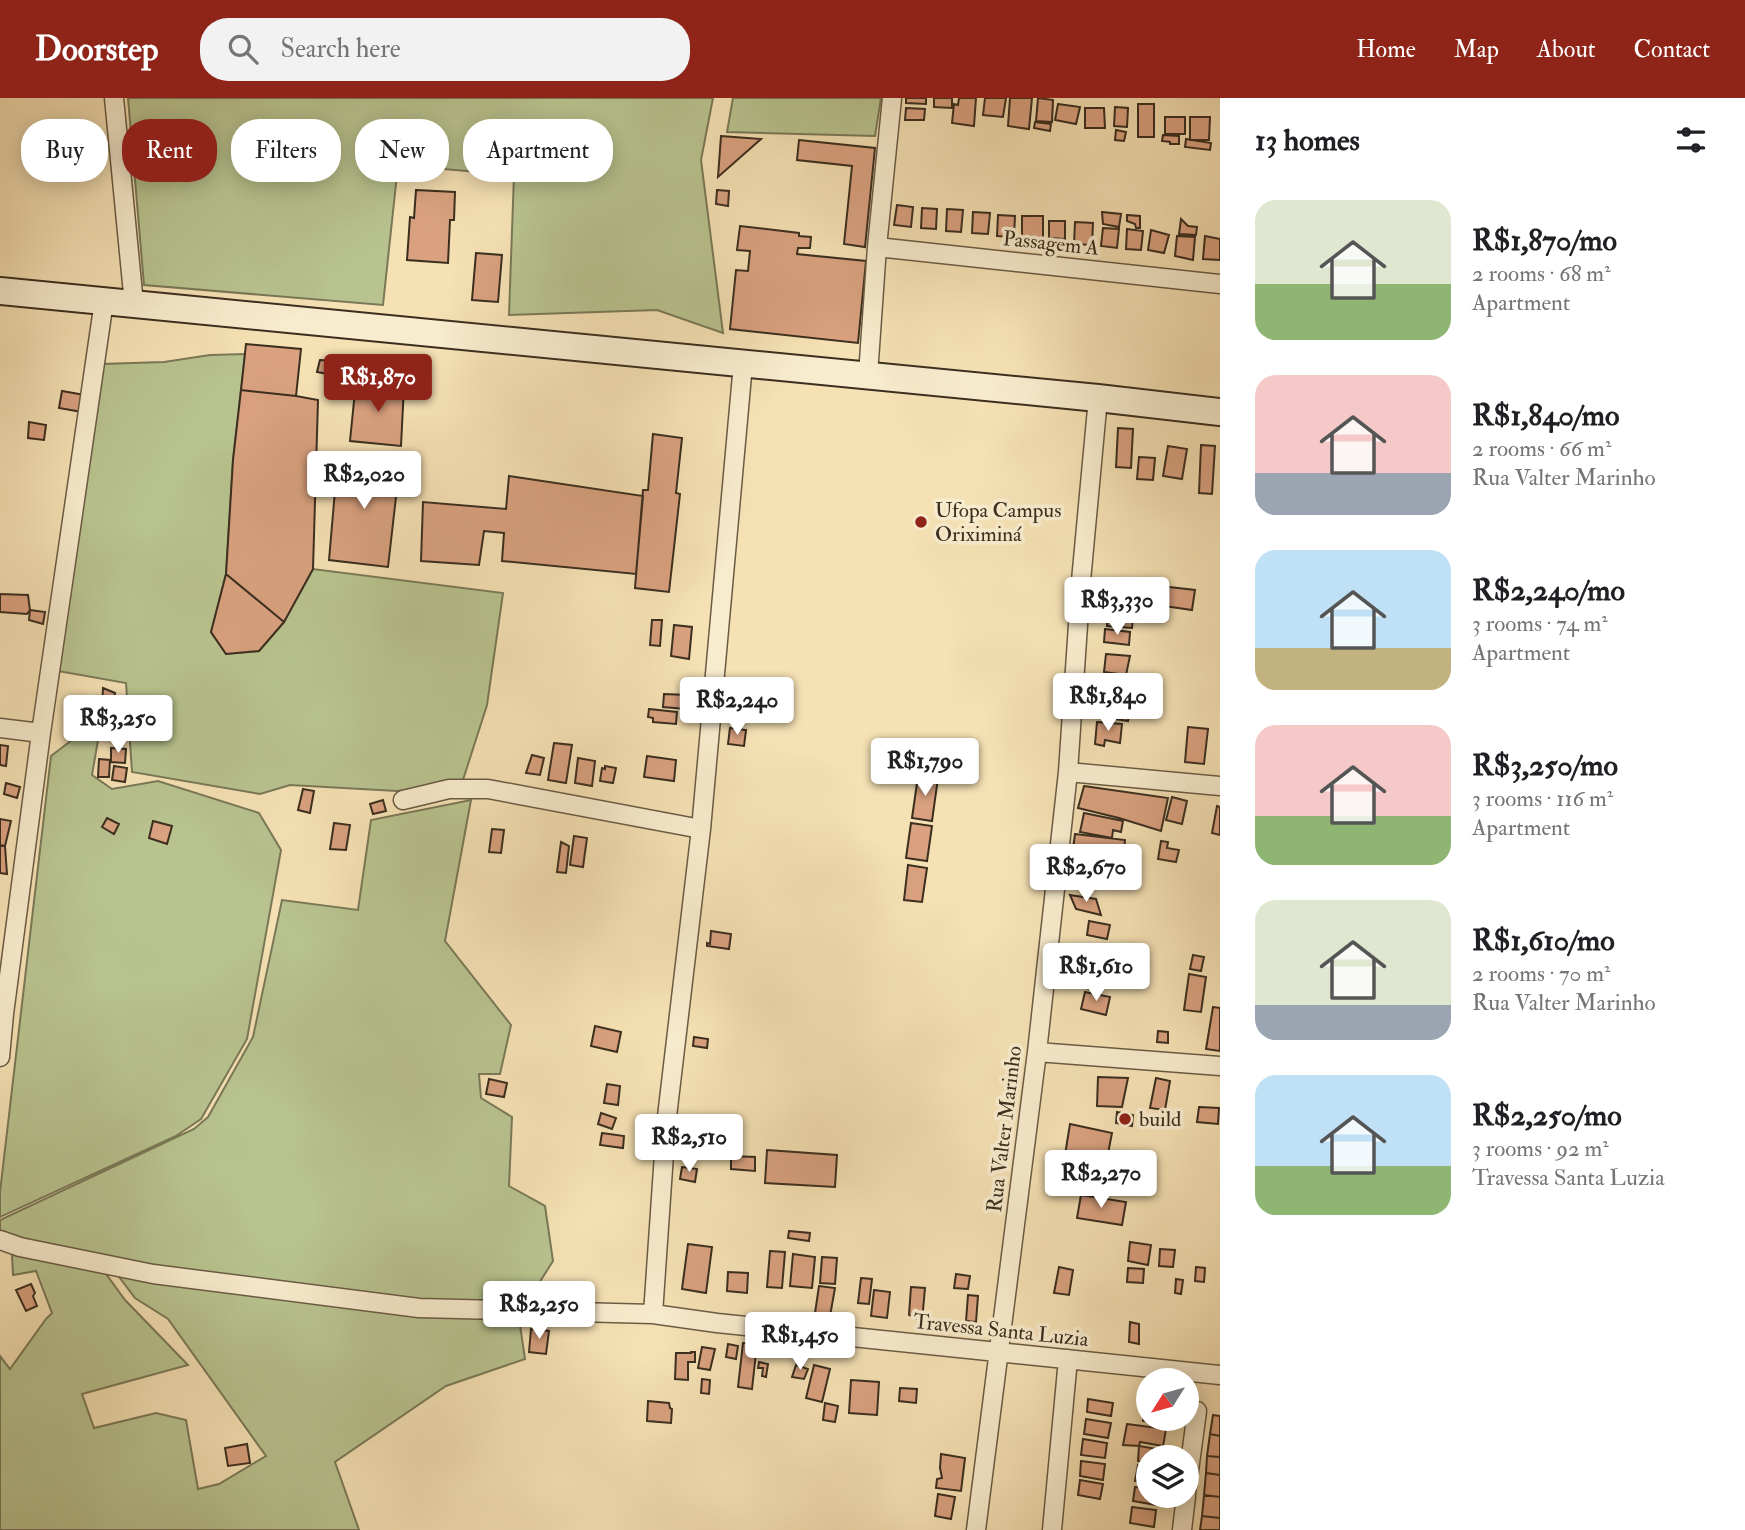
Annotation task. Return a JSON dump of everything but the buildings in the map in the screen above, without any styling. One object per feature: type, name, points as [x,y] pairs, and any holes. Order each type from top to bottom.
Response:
[{"type":"main road","points":[[0,291],[1220,412]]},
{"type":"street","points":[[114,98],[134,304]]},
{"type":"street","points":[[868,375],[892,98]]},
{"type":"street","name":"Passagem A","points":[[877,247],[1220,284]]},
{"type":"street","points":[[0,1057],[41,733],[104,302]]},
{"type":"street","points":[[653,1314],[666,1125],[701,829],[743,364]]},
{"type":"street","name":"Rua Valter Marinho","points":[[976,1530],[1037,1052],[1068,772],[1081,581],[1098,398]]},
{"type":"street","points":[[0,728],[41,733]]},
{"type":"street","points":[[1068,772],[1220,786]]},
{"type":"street","points":[[403,800],[449,789],[488,789],[701,829]]},
{"type":"street","points":[[1037,1052],[1220,1066]]},
{"type":"street","name":"Travessa Santa Luzia","points":[[0,1240],[20,1247],[153,1274],[419,1308],[653,1314],[717,1323],[1220,1375]]},
{"type":"street","points":[[1052,1530],[1068,1359]]},
{"type":"street","points":[[1182,1530],[1184,1508]]},
{"type":"green space","points":[[128,98],[713,98],[701,160],[723,333],[657,310],[509,315],[514,182],[613,182],[613,119],[463,119],[463,171],[449,169],[449,119],[355,119],[355,182],[396,182],[383,305],[144,285],[135,182],[217,182],[217,119],[130,119]]},
{"type":"green space","points":[[733,98],[881,98],[875,136],[727,132]]},
{"type":"green space","points":[[245,354],[233,460],[226,574],[211,632],[226,654],[259,651],[284,622],[313,569],[503,593],[487,705],[462,783],[397,791],[290,785],[260,794],[132,772],[126,683],[58,671],[102,364],[164,362],[210,355]]},
{"type":"green space","points":[[102,717],[92,775],[112,789],[158,781],[259,813],[281,850],[247,1039],[201,1119],[176,1136],[0,1217],[0,1192],[51,756]]},
{"type":"green space","points":[[471,800],[445,941],[511,1025],[500,1074],[479,1074],[481,1098],[512,1117],[509,1186],[545,1206],[553,1261],[529,1299],[520,1325],[525,1359],[446,1386],[335,1462],[359,1530],[0,1530],[0,1356],[10,1369],[52,1313],[36,1271],[13,1275],[12,1255],[101,1267],[125,1300],[188,1365],[82,1394],[94,1428],[156,1413],[186,1420],[198,1489],[219,1484],[266,1456],[168,1319],[135,1298],[104,1257],[0,1236],[0,1220],[194,1129],[208,1117],[253,1037],[282,900],[358,910],[371,820]]},
{"type":"place","name":"Ufopa Campus Oriximiná","points":[[921,522]]},
{"type":"place","name":"build","points":[[1125,1119]]}]
